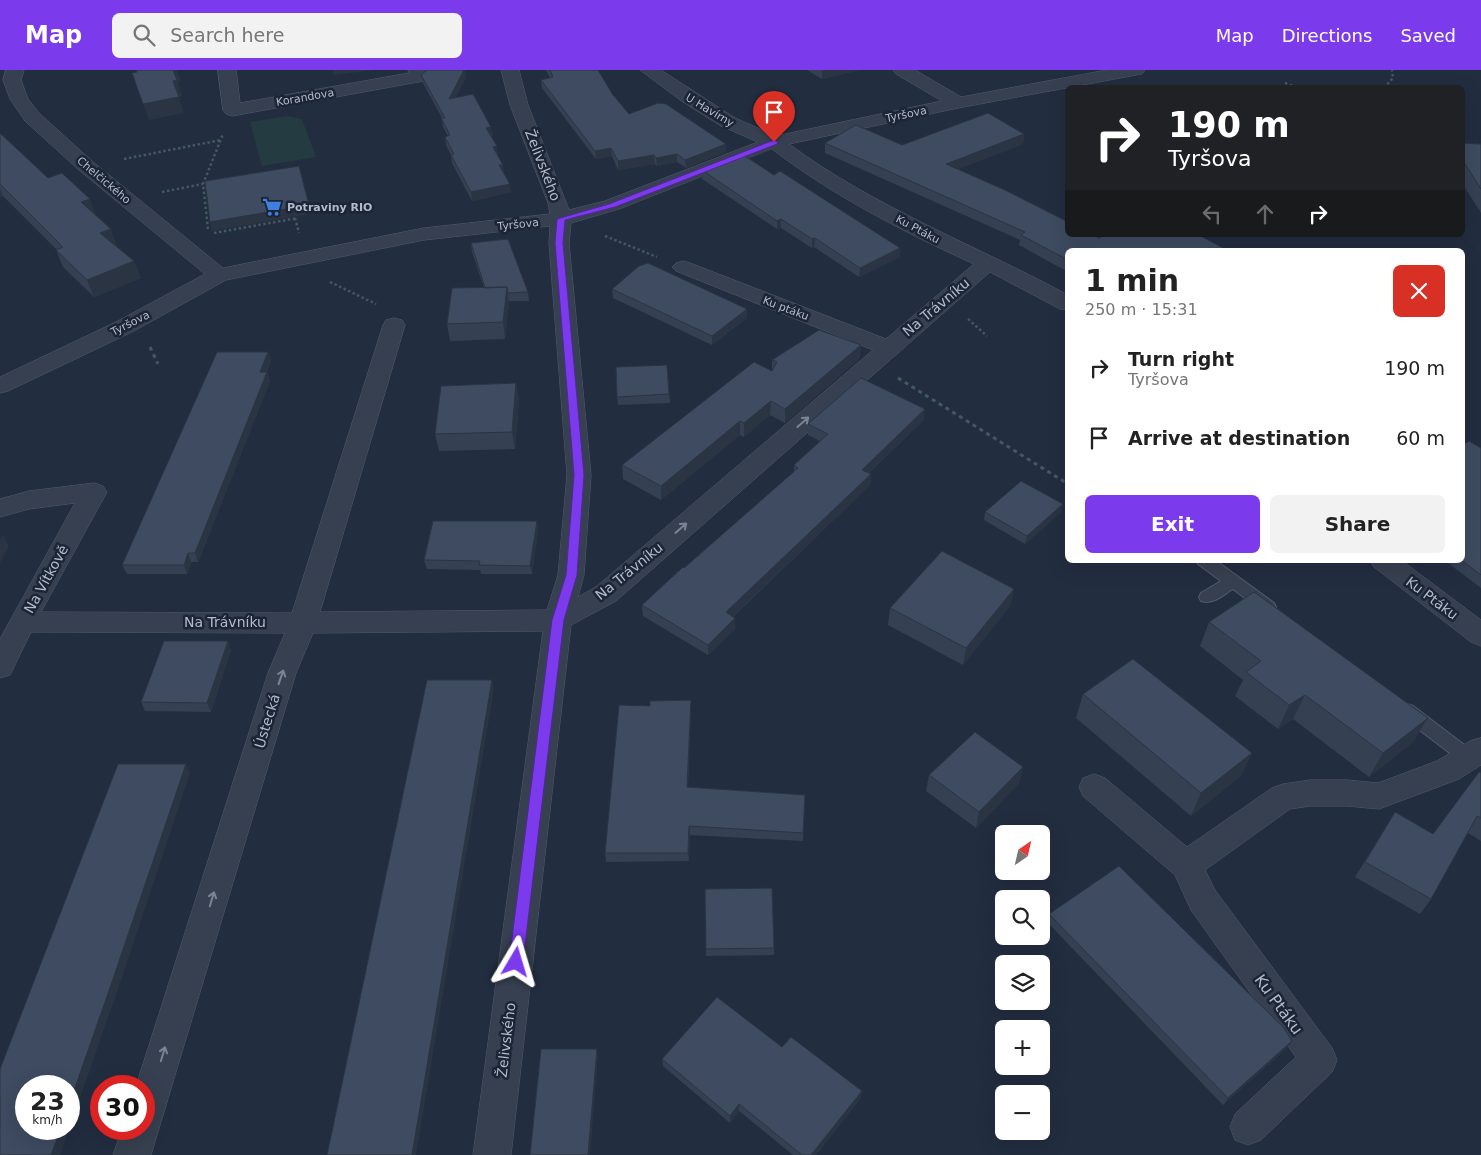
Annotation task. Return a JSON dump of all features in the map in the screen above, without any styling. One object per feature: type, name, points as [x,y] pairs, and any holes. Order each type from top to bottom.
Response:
[{"type":"street","name":"Chelčického","points":[[15,70],[12,80],[19,99],[32,117],[86,166],[219,275]]},
{"type":"street","points":[[226,70],[232,110]]},
{"type":"street","name":"Želivského","points":[[492,1155],[558,620],[571,575],[579,475],[559,243],[561,219],[558,203],[519,105],[510,70]]},
{"type":"street","name":"U Havírny","points":[[649,70],[728,122],[774,142]]},
{"type":"street","points":[[902,70],[958,103]]},
{"type":"street","name":"Tyršova","points":[[0,386],[124,327],[219,275],[424,234],[561,219],[612,206],[774,142],[958,103],[1136,70]]},
{"type":"street","name":"Korandova","points":[[232,110],[417,74]]},
{"type":"street","name":"Ku Ptáku","points":[[774,142],[802,163],[855,195],[943,242],[1016,276],[1065,302]]},
{"type":"street","name":"Na Trávníku","points":[[22,622],[303,623],[558,620],[606,594],[988,263]]},
{"type":"street","name":"Ku ptáku","points":[[683,268],[888,348]]},
{"type":"street","name":"Ústecká","points":[[155,1083],[282,673],[303,623],[394,325]]},
{"type":"street","name":"Na Vítkově","points":[[0,508],[29,500],[94,492],[22,622],[0,667]]},
{"type":"street","name":"Ku Ptáku","points":[[1388,563],[1481,635]]},
{"type":"street","points":[[1186,865],[1283,797],[1310,793],[1347,793],[1379,796],[1448,770],[1475,754]]},
{"type":"street","name":"Ku Ptáku","points":[[1094,787],[1186,865],[1203,900],[1320,1060],[1248,1127]]},
{"type":"street","points":[[132,1155],[137,1140]]},
{"type":"lane","points":[[1208,563],[1281,617]]},
{"type":"lane","points":[[1207,597],[1234,581]]},
{"type":"lane","points":[[1391,699],[1475,754]]},
{"type":"path","points":[[1387,85],[1393,78],[1392,70]]},
{"type":"path","points":[[1285,83],[1290,85]]},
{"type":"path","points":[[232,110],[203,184],[208,234],[297,218],[297,227]]},
{"type":"path","points":[[86,166],[221,140]]},
{"type":"path","points":[[561,219],[683,268]]},
{"type":"path","points":[[304,258],[303,268],[392,312],[394,325]]},
{"type":"path","points":[[148,344],[158,364]]},
{"type":"path","points":[[888,348],[891,374],[1065,482]]},
{"type":"green space","points":[[287,116],[302,119],[316,157],[262,166],[250,122]]},
{"type":"building","points":[[136,70],[173,70],[177,80],[173,81],[179,97],[143,104],[132,73],[137,72]]},
{"type":"building","points":[[427,70],[464,70],[449,99],[473,94],[491,127],[486,128],[497,146],[493,147],[503,165],[499,165],[510,184],[471,192],[451,155],[454,154],[445,137],[450,135],[441,118],[445,118],[421,75]]},
{"type":"building","points":[[550,70],[598,70],[613,95],[629,114],[658,103],[666,104],[726,144],[685,160],[677,154],[656,158],[654,155],[618,161],[611,148],[595,151],[541,80],[553,77]]},
{"type":"building","points":[[988,113],[1024,134],[946,164],[1007,191],[1065,220],[1065,237],[1203,237],[1223,248],[1065,248],[1065,258],[1021,235],[1025,232],[825,143],[856,125],[902,145]]},
{"type":"building","points":[[0,133],[48,178],[62,173],[90,199],[81,202],[111,229],[100,233],[134,261],[87,280],[56,250],[63,247],[0,184]]},
{"type":"building","points":[[1465,143],[1481,144],[1481,189],[1465,164]]},
{"type":"building","points":[[742,154],[774,175],[780,171],[900,248],[860,268],[815,238],[812,239],[781,219],[777,221],[702,170]]},
{"type":"building","points":[[299,166],[309,205],[210,222],[205,181]]},
{"type":"building","points":[[508,239],[528,292],[508,293],[507,287],[485,288],[471,243]]},
{"type":"building","points":[[648,263],[747,309],[712,336],[612,289],[639,266]]},
{"type":"building","points":[[507,287],[503,322],[447,324],[452,288]]},
{"type":"building","points":[[819,330],[861,345],[785,409],[771,401],[744,423],[740,421],[661,486],[622,465],[754,362],[772,371],[777,362],[772,360]]},
{"type":"building","points":[[217,352],[268,352],[260,372],[267,372],[195,553],[188,553],[184,565],[122,565]]},
{"type":"building","points":[[667,365],[669,394],[617,397],[616,367]]},
{"type":"building","points":[[861,378],[925,409],[862,470],[871,474],[726,612],[735,618],[708,645],[642,605],[798,468],[794,465],[828,434],[808,424]]},
{"type":"building","points":[[516,383],[512,432],[435,434],[441,386]]},
{"type":"building","points":[[1469,441],[1481,448],[1481,575],[1465,563],[1465,443]]},
{"type":"building","points":[[1021,481],[1063,504],[1027,536],[985,512]]},
{"type":"building","points":[[433,521],[537,521],[530,566],[479,565],[480,561],[424,560]]},
{"type":"building","points":[[942,551],[1014,589],[966,648],[890,608]]},
{"type":"building","points":[[1254,592],[1428,718],[1383,753],[1305,695],[1289,705],[1246,672],[1261,661],[1209,622]]},
{"type":"building","points":[[164,641],[228,641],[207,703],[141,702]]},
{"type":"building","points":[[1133,659],[1252,753],[1201,793],[1083,694]]},
{"type":"building","points":[[427,680],[492,680],[412,1155],[327,1155]]},
{"type":"building","points":[[691,700],[687,787],[805,795],[803,833],[689,826],[688,853],[605,853],[619,705],[650,706],[650,701]]},
{"type":"building","points":[[975,732],[1023,767],[979,812],[929,775]]},
{"type":"building","points":[[118,764],[186,764],[79,1075],[15,1075],[15,1140],[57,1140],[51,1155],[0,1155],[0,1069]]},
{"type":"building","points":[[1479,772],[1481,773],[1481,818],[1477,816],[1431,899],[1365,862],[1395,812],[1433,834]]},
{"type":"building","points":[[1119,866],[1283,1027],[1292,1041],[1228,1098],[1050,913]]},
{"type":"building","points":[[772,888],[774,948],[706,949],[705,889]]},
{"type":"building","points":[[717,997],[782,1047],[791,1037],[862,1091],[811,1155],[802,1155],[739,1104],[730,1116],[662,1059]]},
{"type":"building","points":[[541,1049],[597,1049],[588,1155],[530,1155]]},
{"type":"place","name":"Potraviny RIO","points":[[272,207]]},
{"type":"route","points":[[516,962],[558,620],[571,575],[579,475],[559,243],[561,219],[612,206],[774,142]]}]
